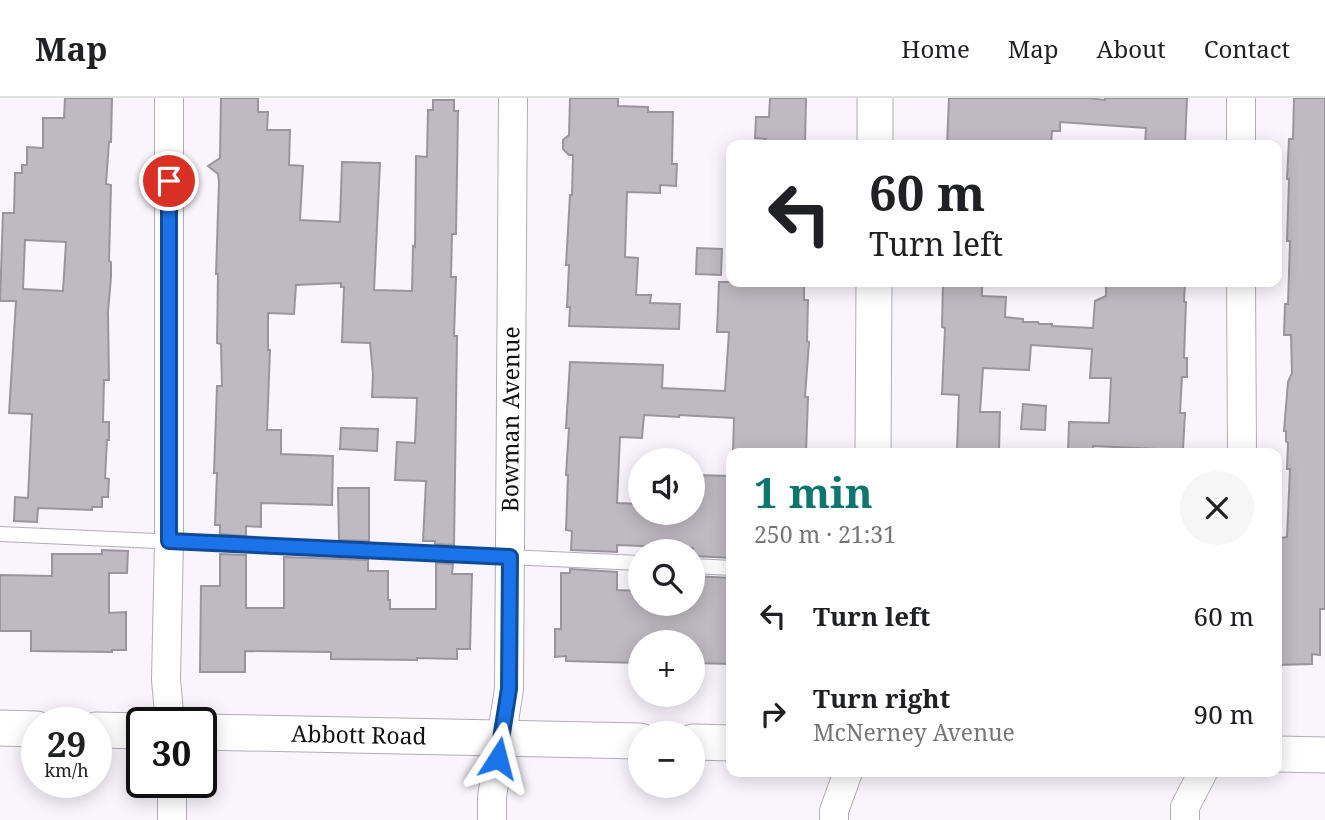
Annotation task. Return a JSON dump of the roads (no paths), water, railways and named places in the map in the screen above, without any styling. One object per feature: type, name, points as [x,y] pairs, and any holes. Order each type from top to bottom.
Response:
[{"type":"street","points":[[169,98],[169,541],[166,680],[169,707]]},
{"type":"street","name":"Bowman Avenue","points":[[492,820],[492,797],[509,689],[513,98]]},
{"type":"street","points":[[875,98],[875,140]]},
{"type":"street","points":[[1241,98],[1241,140]]},
{"type":"street","points":[[873,448],[874,287]]},
{"type":"street","points":[[1241,287],[1242,448]]},
{"type":"street","points":[[0,728],[21,729]]},
{"type":"street","name":"Abbott Road","points":[[217,732],[628,741]]},
{"type":"street","points":[[705,742],[726,743]]},
{"type":"street","points":[[1282,754],[1325,755]]},
{"type":"street","points":[[834,820],[834,811],[846,777]]},
{"type":"street","points":[[1185,820],[1185,807],[1200,777]]},
{"type":"street","points":[[172,798],[172,820]]},
{"type":"lane","points":[[0,534],[628,563]]},
{"type":"lane","points":[[705,567],[726,568]]}]
